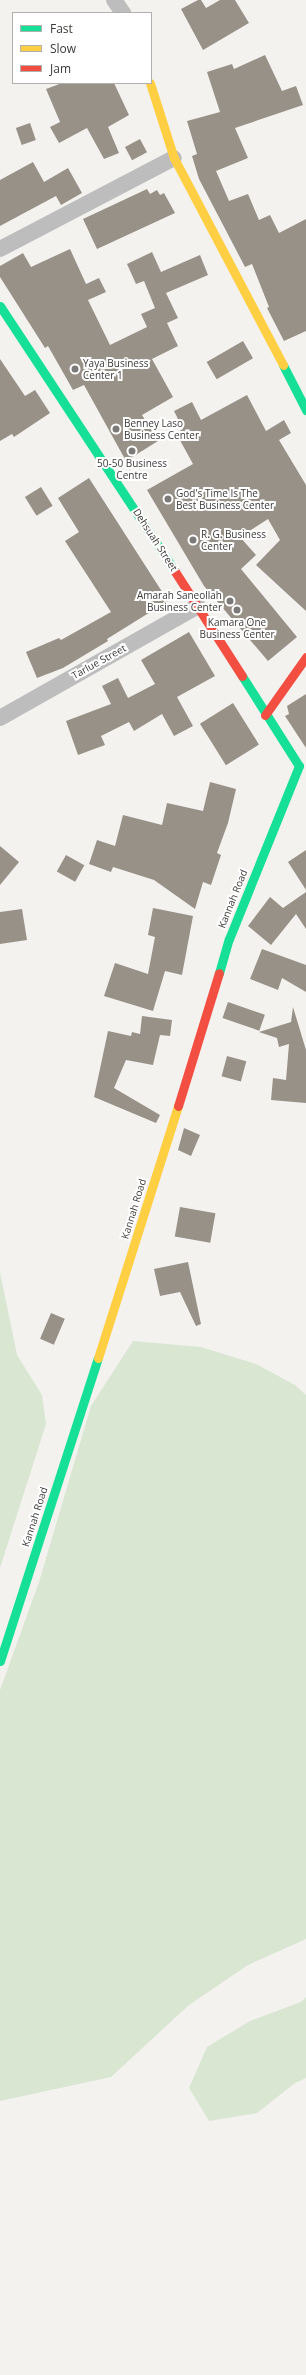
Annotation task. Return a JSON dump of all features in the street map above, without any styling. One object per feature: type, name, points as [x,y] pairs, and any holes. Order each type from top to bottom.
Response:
[{"type":"street","points":[[114,0],[122,12]]},
{"type":"street","points":[[150,84],[174,158],[306,410]]},
{"type":"street","points":[[0,249],[174,158]]},
{"type":"street","name":"Dehsuah Street","points":[[0,306],[198,606],[302,772]]},
{"type":"street","name":"Tarlue Street","points":[[0,718],[198,606]]},
{"type":"street","points":[[265,715],[306,657]]},
{"type":"street","name":"Kannah Road","points":[[0,1661],[145,1214],[229,939],[302,772]]},
{"type":"green space","points":[[0,1272],[17,1355],[42,1395],[46,1424],[0,1568]]},
{"type":"green space","points":[[133,1341],[201,1347],[256,1364],[295,1385],[306,1395],[306,1939],[248,1965],[189,2005],[111,2077],[0,2101],[0,1690],[39,1582],[91,1406]]},
{"type":"green space","points":[[306,1997],[306,2078],[295,2083],[257,2113],[209,2121],[189,2088],[207,2047],[250,2021],[301,2002]]},
{"type":"building","points":[[198,0],[201,0],[206,8],[220,0],[235,0],[249,23],[203,50],[181,9]]},
{"type":"building","points":[[265,55],[282,91],[296,86],[303,105],[235,128],[248,158],[216,171],[229,201],[248,194],[259,220],[270,215],[279,233],[306,219],[306,331],[284,341],[267,308],[269,307],[252,264],[245,267],[199,179],[192,156],[197,154],[187,121],[220,112],[207,72],[232,64],[234,69]]},
{"type":"building","points":[[59,84],[114,84],[129,115],[108,127],[119,153],[104,159],[87,128],[59,143],[50,127],[60,122],[46,89]]},
{"type":"building","points":[[30,123],[36,140],[22,145],[16,128]]},
{"type":"building","points":[[140,139],[147,152],[132,160],[125,147]]},
{"type":"building","points":[[33,162],[44,182],[68,168],[82,193],[61,205],[56,196],[0,226],[0,180]]},
{"type":"building","points":[[147,189],[150,194],[157,190],[160,195],[164,193],[175,213],[97,249],[83,219]]},
{"type":"building","points":[[70,249],[86,284],[99,278],[106,292],[88,300],[110,345],[147,327],[141,314],[155,308],[144,281],[136,284],[127,264],[152,252],[161,272],[200,255],[208,275],[166,293],[178,318],[167,323],[178,346],[152,359],[173,397],[142,415],[158,441],[126,461],[84,385],[73,390],[48,346],[45,348],[0,277],[0,266],[23,253],[31,267]]},
{"type":"building","points":[[243,341],[253,358],[217,379],[207,362]]},
{"type":"building","points":[[0,359],[25,396],[35,390],[50,413],[14,437],[12,434],[0,441]]},
{"type":"building","points":[[247,395],[266,431],[284,420],[291,433],[279,440],[306,485],[306,611],[256,565],[280,540],[268,519],[240,537],[256,555],[241,569],[297,637],[268,661],[204,586],[147,490],[193,464],[176,433],[183,429],[174,411],[192,402],[201,420]]},
{"type":"building","points":[[89,478],[168,601],[107,639],[108,641],[63,668],[37,678],[26,652],[59,638],[61,640],[111,612],[65,541],[79,532],[58,498]]},
{"type":"building","points":[[41,487],[53,506],[37,516],[25,497]]},
{"type":"building","points":[[189,632],[215,676],[177,697],[193,726],[174,736],[162,714],[134,731],[129,722],[101,736],[105,745],[78,755],[66,721],[111,704],[102,686],[118,678],[128,698],[155,684],[141,660]]},
{"type":"building","points":[[306,694],[306,748],[285,716],[289,714],[287,706]]},
{"type":"building","points":[[233,703],[259,745],[226,765],[200,724]]},
{"type":"building","points":[[210,782],[236,789],[228,823],[217,853],[221,855],[211,885],[203,882],[195,909],[154,880],[113,867],[111,872],[89,864],[97,840],[115,846],[123,815],[162,825],[167,803],[203,811]]},
{"type":"building","points":[[0,846],[19,862],[0,885]]},
{"type":"building","points":[[306,850],[306,890],[288,862]]},
{"type":"building","points":[[66,855],[84,865],[75,882],[57,872]]},
{"type":"building","points":[[306,892],[306,929],[296,914],[271,945],[248,926],[270,897],[283,908]]},
{"type":"building","points":[[153,908],[193,916],[182,975],[165,971],[153,1011],[104,996],[115,963],[148,974],[155,937],[148,935]]},
{"type":"building","points":[[22,909],[27,940],[0,944],[0,912]]},
{"type":"building","points":[[262,949],[306,965],[306,992],[282,978],[278,990],[250,979]]},
{"type":"building","points":[[228,1002],[265,1015],[259,1031],[222,1018]]},
{"type":"building","points":[[293,1007],[306,1050],[306,1103],[271,1100],[273,1078],[286,1080],[289,1044],[279,1047],[277,1038],[259,1032],[291,1022]]},
{"type":"building","points":[[142,1016],[172,1020],[170,1036],[160,1035],[153,1065],[126,1060],[114,1088],[160,1115],[156,1123],[94,1097],[108,1031],[131,1036],[132,1032],[140,1034]]},
{"type":"building","points":[[227,1056],[246,1061],[241,1081],[222,1076]]},
{"type":"building","points":[[184,1128],[200,1135],[191,1156],[178,1150]]},
{"type":"building","points":[[180,1207],[215,1213],[210,1243],[175,1237]]},
{"type":"building","points":[[188,1262],[201,1324],[196,1326],[180,1292],[160,1296],[154,1269]]},
{"type":"building","points":[[51,1313],[65,1319],[54,1345],[40,1339]]},
{"type":"traffic: fast","points":[[0,306],[174,570]]},
{"type":"traffic: fast","points":[[283,365],[306,410]]},
{"type":"traffic: fast","points":[[219,973],[229,939],[299,766],[242,676]]},
{"type":"traffic: fast","points":[[0,1661],[98,1358]]},
{"type":"traffic: slow","points":[[150,84],[174,158],[283,365]]},
{"type":"traffic: slow","points":[[98,1358],[178,1106]]},
{"type":"traffic: jam","points":[[174,570],[242,676]]},
{"type":"traffic: jam","points":[[265,715],[306,657]]},
{"type":"traffic: jam","points":[[178,1106],[219,973]]},
{"type":"place","name":"Yaya Business Center 1","points":[[75,369]]},
{"type":"place","name":"Benney Laso Business Center","points":[[116,429]]},
{"type":"place","name":"50-50 Business Centre","points":[[132,451]]},
{"type":"place","name":"God's Time Is The Best Business Center","points":[[168,499]]},
{"type":"place","name":"R. G. Business Center","points":[[193,540]]},
{"type":"place","name":"Amarah Saneollah Business Center","points":[[230,601]]},
{"type":"place","name":"Kamara One Business Center","points":[[237,610]]}]
